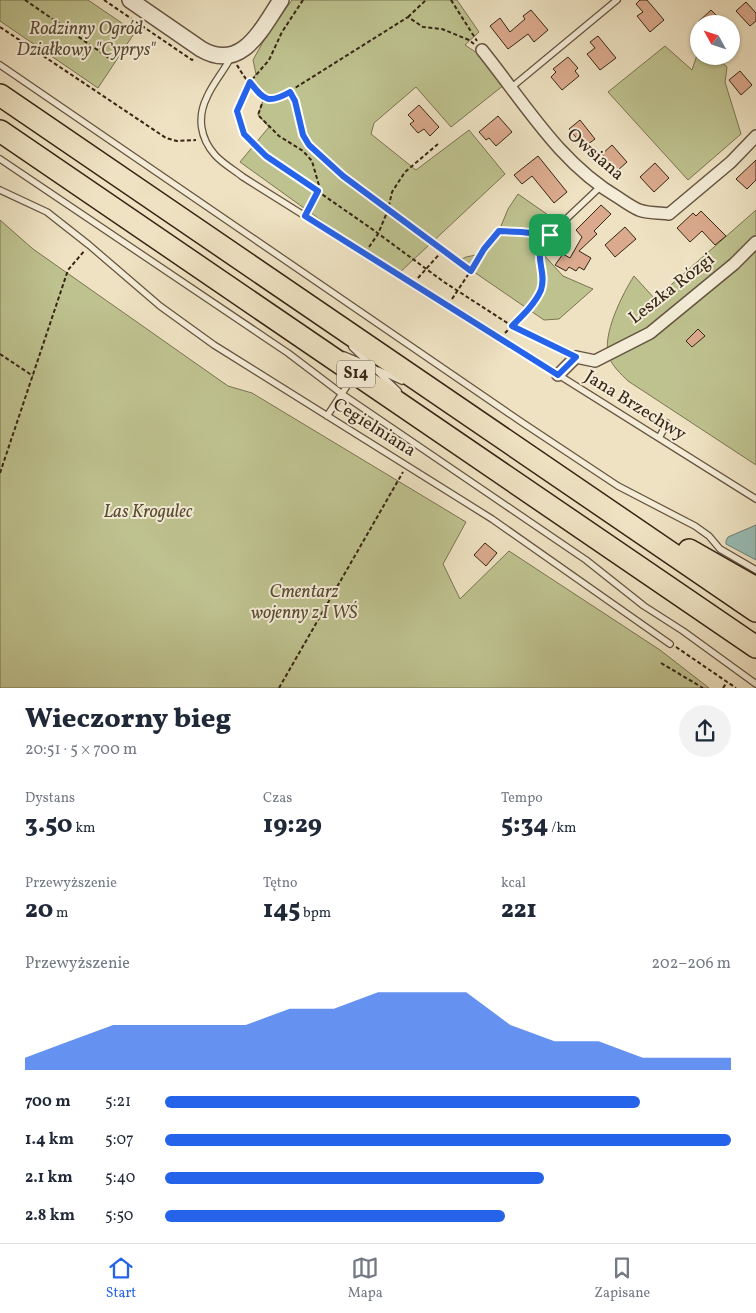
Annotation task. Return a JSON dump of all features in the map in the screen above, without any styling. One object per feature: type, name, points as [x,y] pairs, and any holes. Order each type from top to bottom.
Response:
[{"type":"highway","name":"S14","points":[[0,95],[756,611]]},
{"type":"highway","name":"S14","points":[[0,131],[294,332],[365,371],[438,429],[756,647]]},
{"type":"highway","points":[[584,494],[756,588]]},
{"type":"street","points":[[130,0],[198,47],[213,55],[232,55],[242,51],[251,43],[281,0]]},
{"type":"street","name":"Owsiana","points":[[482,50],[512,87],[550,140],[576,167],[600,187],[639,210],[669,214],[731,162],[756,136]]},
{"type":"street","name":"Leszka Rózgi","points":[[576,357],[595,361],[650,333],[734,264],[756,242]]},
{"type":"street","points":[[558,375],[576,357]]},
{"type":"lane","points":[[512,87],[616,0]]},
{"type":"lane","name":"Jana Brzechwy","points":[[232,55],[207,96],[200,117],[204,137],[215,156],[305,216],[756,499]]},
{"type":"lane","points":[[0,65],[523,423],[618,486],[695,526],[720,549],[756,570]]},
{"type":"lane","points":[[0,159],[288,353],[342,394],[586,560],[644,606],[683,631],[756,684]]},
{"type":"lane","points":[[543,241],[600,187]]},
{"type":"lane","name":"Cegielniana","points":[[0,190],[47,212],[160,306],[214,345],[492,520],[670,644]]},
{"type":"lane","points":[[311,308],[339,335]]},
{"type":"lane","points":[[294,332],[330,348]]},
{"type":"lane","points":[[346,341],[365,371],[410,385]]},
{"type":"lane","points":[[339,352],[403,396]]},
{"type":"lane","points":[[327,416],[342,394],[365,371]]},
{"type":"lane","points":[[418,389],[454,405]]},
{"type":"lane","points":[[410,402],[438,429]]},
{"type":"lane","points":[[659,438],[668,423]]},
{"type":"path","points":[[25,0],[112,60]]},
{"type":"path","points":[[303,0],[282,32],[269,60],[250,82],[237,111],[244,134],[266,156],[458,291],[512,326],[576,357]]},
{"type":"path","points":[[232,55],[240,71],[264,98],[270,100],[279,98],[408,17],[426,0]]},
{"type":"path","points":[[451,0],[482,50]]},
{"type":"path","points":[[408,17],[423,27],[442,29],[469,40],[482,50]]},
{"type":"path","points":[[0,27],[166,138],[177,141],[204,137]]},
{"type":"path","points":[[290,92],[295,101],[303,135],[309,145],[343,176],[471,271]]},
{"type":"path","points":[[264,98],[258,115],[279,136],[303,150],[312,161],[320,189],[305,216]]},
{"type":"path","points":[[365,254],[378,234],[388,210],[392,192],[405,172],[438,144]]},
{"type":"path","points":[[448,305],[484,249],[499,231],[550,235]]},
{"type":"path","points":[[500,338],[532,305],[541,290],[542,278],[539,251],[543,241]]},
{"type":"path","points":[[0,473],[68,270],[89,245]]},
{"type":"path","points":[[414,284],[442,250]]},
{"type":"path","points":[[0,354],[33,376]]},
{"type":"path","points":[[279,688],[406,466]]},
{"type":"path","points":[[670,644],[736,688]]},
{"type":"path","points":[[661,663],[703,688]]},
{"type":"path","points":[[723,688],[727,682]]},
{"type":"green space","name":"Rodzinny Ogród Działkowy \"Cyprys\"","points":[[0,0],[88,0],[135,32],[98,88],[0,21]]},
{"type":"green space","points":[[292,0],[457,0],[479,32],[465,45],[477,53],[504,85],[451,127],[416,87],[374,123],[371,134],[416,170],[469,130],[505,174],[397,275],[240,162],[269,127],[258,115],[264,98],[250,82],[256,74],[253,60]]},
{"type":"green space","points":[[665,46],[692,70],[694,65],[725,65],[727,67],[725,82],[741,134],[688,180],[608,92]]},
{"type":"green space","points":[[518,194],[551,217],[549,235],[543,254],[563,276],[593,289],[559,319],[544,320],[458,261],[481,254],[499,231],[508,209]]},
{"type":"green space","points":[[756,210],[756,465],[628,381],[613,364],[607,348],[614,315],[634,276],[655,299]]},
{"type":"green space","name":"Las Krogulec","points":[[0,220],[33,249],[228,386],[252,393],[466,522],[443,564],[460,599],[509,551],[660,650],[709,688],[0,688]]},
{"type":"water","points":[[756,525],[756,560],[726,544],[728,537]]},
{"type":"building","points":[[640,0],[647,0],[664,20],[650,32],[637,16],[643,12],[636,4]]},
{"type":"building","points":[[746,2],[756,13],[756,21],[750,26],[736,11]]},
{"type":"building","points":[[531,10],[548,30],[534,42],[528,34],[508,49],[490,26],[500,18],[510,32],[525,19],[523,16]]},
{"type":"building","points":[[711,10],[716,15],[706,15]]},
{"type":"building","points":[[598,36],[616,58],[600,70],[587,54],[595,48],[590,42]]},
{"type":"building","points":[[568,57],[578,68],[575,71],[579,76],[562,90],[551,77],[556,72],[553,69]]},
{"type":"building","points":[[740,71],[752,85],[741,95],[729,80]]},
{"type":"building","points":[[419,105],[439,127],[430,136],[424,129],[418,133],[410,124],[414,121],[408,115]]},
{"type":"building","points":[[498,116],[512,132],[496,146],[489,138],[486,140],[479,132]]},
{"type":"building","points":[[580,120],[595,139],[584,147],[569,129]]},
{"type":"building","points":[[612,145],[627,162],[617,171],[602,154]]},
{"type":"building","points":[[538,156],[567,192],[554,203],[532,176],[522,184],[514,175]]},
{"type":"building","points":[[756,160],[756,180],[747,189],[736,179]]},
{"type":"building","points":[[655,163],[669,178],[654,192],[640,177]]},
{"type":"building","points":[[601,205],[611,214],[594,231],[597,234],[579,251],[591,258],[584,270],[579,267],[576,271],[569,267],[566,271],[555,265],[563,254],[570,258],[582,237],[576,230]]},
{"type":"building","points":[[701,211],[726,236],[715,245],[702,231],[690,242],[677,228],[693,213],[696,216]]},
{"type":"building","points":[[625,227],[636,239],[615,257],[605,245]]},
{"type":"building","points":[[698,329],[705,336],[692,347],[686,341]]},
{"type":"building","points":[[485,543],[497,553],[486,566],[474,555]]},
{"type":"route","points":[[250,82],[264,98],[270,100],[290,92],[295,101],[303,135],[309,145],[343,176],[471,271],[484,249],[499,231],[550,235],[543,241],[539,251],[542,278],[541,290],[532,305],[512,326],[576,357],[558,375],[305,216],[318,191],[266,156],[244,134],[237,111],[250,82]]},
{"type":"park label","name":"Cmentarz wojenny z I WŚ","points":[[304,602]]}]
